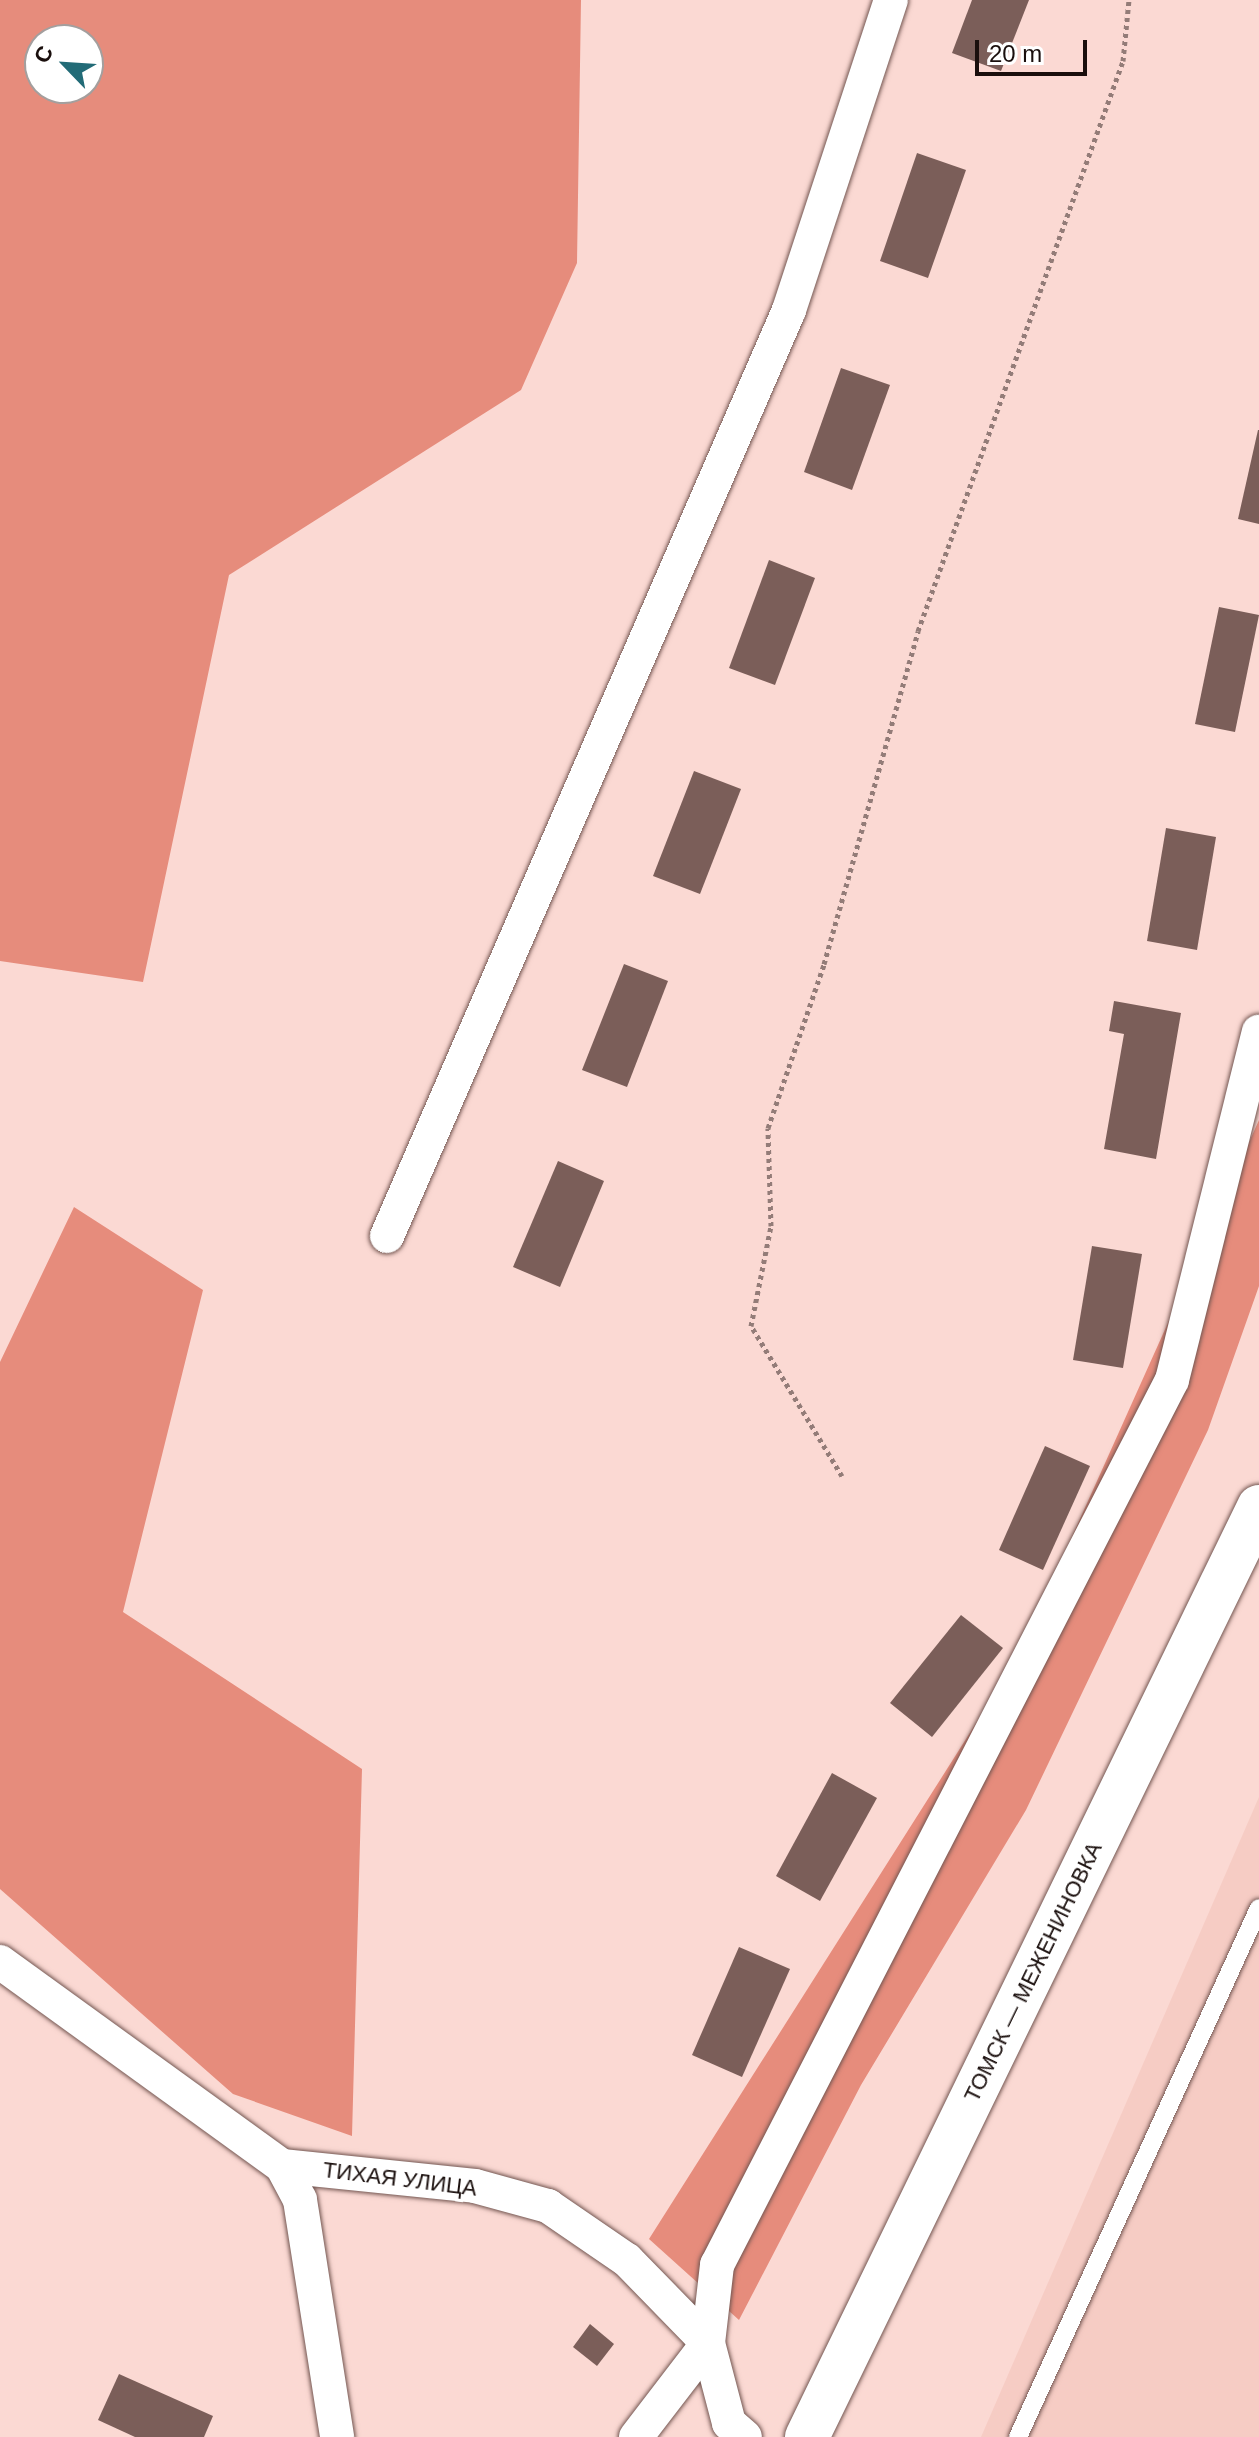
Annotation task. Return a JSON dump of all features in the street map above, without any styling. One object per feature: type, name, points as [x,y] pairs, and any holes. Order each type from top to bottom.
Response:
[{"type":"street","points":[[387,1236],[789,310],[891,0]]},
{"type":"street","points":[[636,2437],[708,2343],[717,2265],[1172,1380],[1259,1032]]},
{"type":"street","name":"ТОМСК — МЕЖЕНИНОВКА","points":[[807,2437],[1259,1507]]},
{"type":"street","name":"ТИХАЯ УЛИЦА","points":[[0,1962],[282,2166],[475,2186],[548,2206],[627,2260],[708,2343],[729,2423],[745,2437]]},
{"type":"street","points":[[282,2166],[300,2200],[337,2437]]},
{"type":"lane","points":[[1018,2437],[1259,1908]]},
{"type":"path","points":[[842,1476],[751,1326],[771,1226],[768,1128],[824,964],[918,631],[1123,61],[1129,0]]},
{"type":"shaded area","points":[[0,0],[581,0],[577,263],[521,390],[229,575],[143,982],[0,961]]},
{"type":"shaded area","points":[[1259,1120],[1259,1286],[1208,1430],[1026,1810],[861,2085],[739,2320],[649,2239],[1018,1657]]},
{"type":"shaded area","points":[[74,1207],[203,1290],[123,1612],[362,1769],[352,2136],[233,2094],[0,1889],[0,1362]]},
{"type":"shaded area","points":[[1259,1797],[1259,2437],[981,2437]]},
{"type":"building","points":[[972,0],[1029,0],[1001,71],[952,53]]},
{"type":"building","points":[[917,153],[966,170],[928,278],[880,261]]},
{"type":"building","points":[[841,368],[890,385],[852,490],[804,472]]},
{"type":"building","points":[[1259,430],[1259,524],[1238,519]]},
{"type":"building","points":[[769,560],[815,578],[775,685],[729,668]]},
{"type":"building","points":[[1219,607],[1259,615],[1235,732],[1195,724]]},
{"type":"building","points":[[694,771],[741,789],[700,894],[653,876]]},
{"type":"building","points":[[1166,828],[1216,837],[1197,950],[1147,941]]},
{"type":"building","points":[[624,964],[668,981],[627,1087],[582,1070]]},
{"type":"building","points":[[1114,1001],[1181,1013],[1156,1159],[1104,1149],[1124,1034],[1109,1031]]},
{"type":"building","points":[[558,1161],[604,1181],[560,1287],[513,1267]]},
{"type":"building","points":[[1092,1246],[1142,1254],[1123,1368],[1073,1360]]},
{"type":"building","points":[[1045,1446],[1090,1466],[1043,1570],[999,1550]]},
{"type":"building","points":[[961,1615],[1003,1648],[932,1737],[890,1703]]},
{"type":"building","points":[[832,1773],[877,1798],[820,1901],[776,1876]]},
{"type":"building","points":[[739,1947],[790,1969],[742,2077],[692,2055]]},
{"type":"building","points":[[590,2324],[614,2344],[597,2366],[573,2347]]},
{"type":"building","points":[[119,2374],[213,2416],[204,2437],[135,2437],[98,2420]]}]
